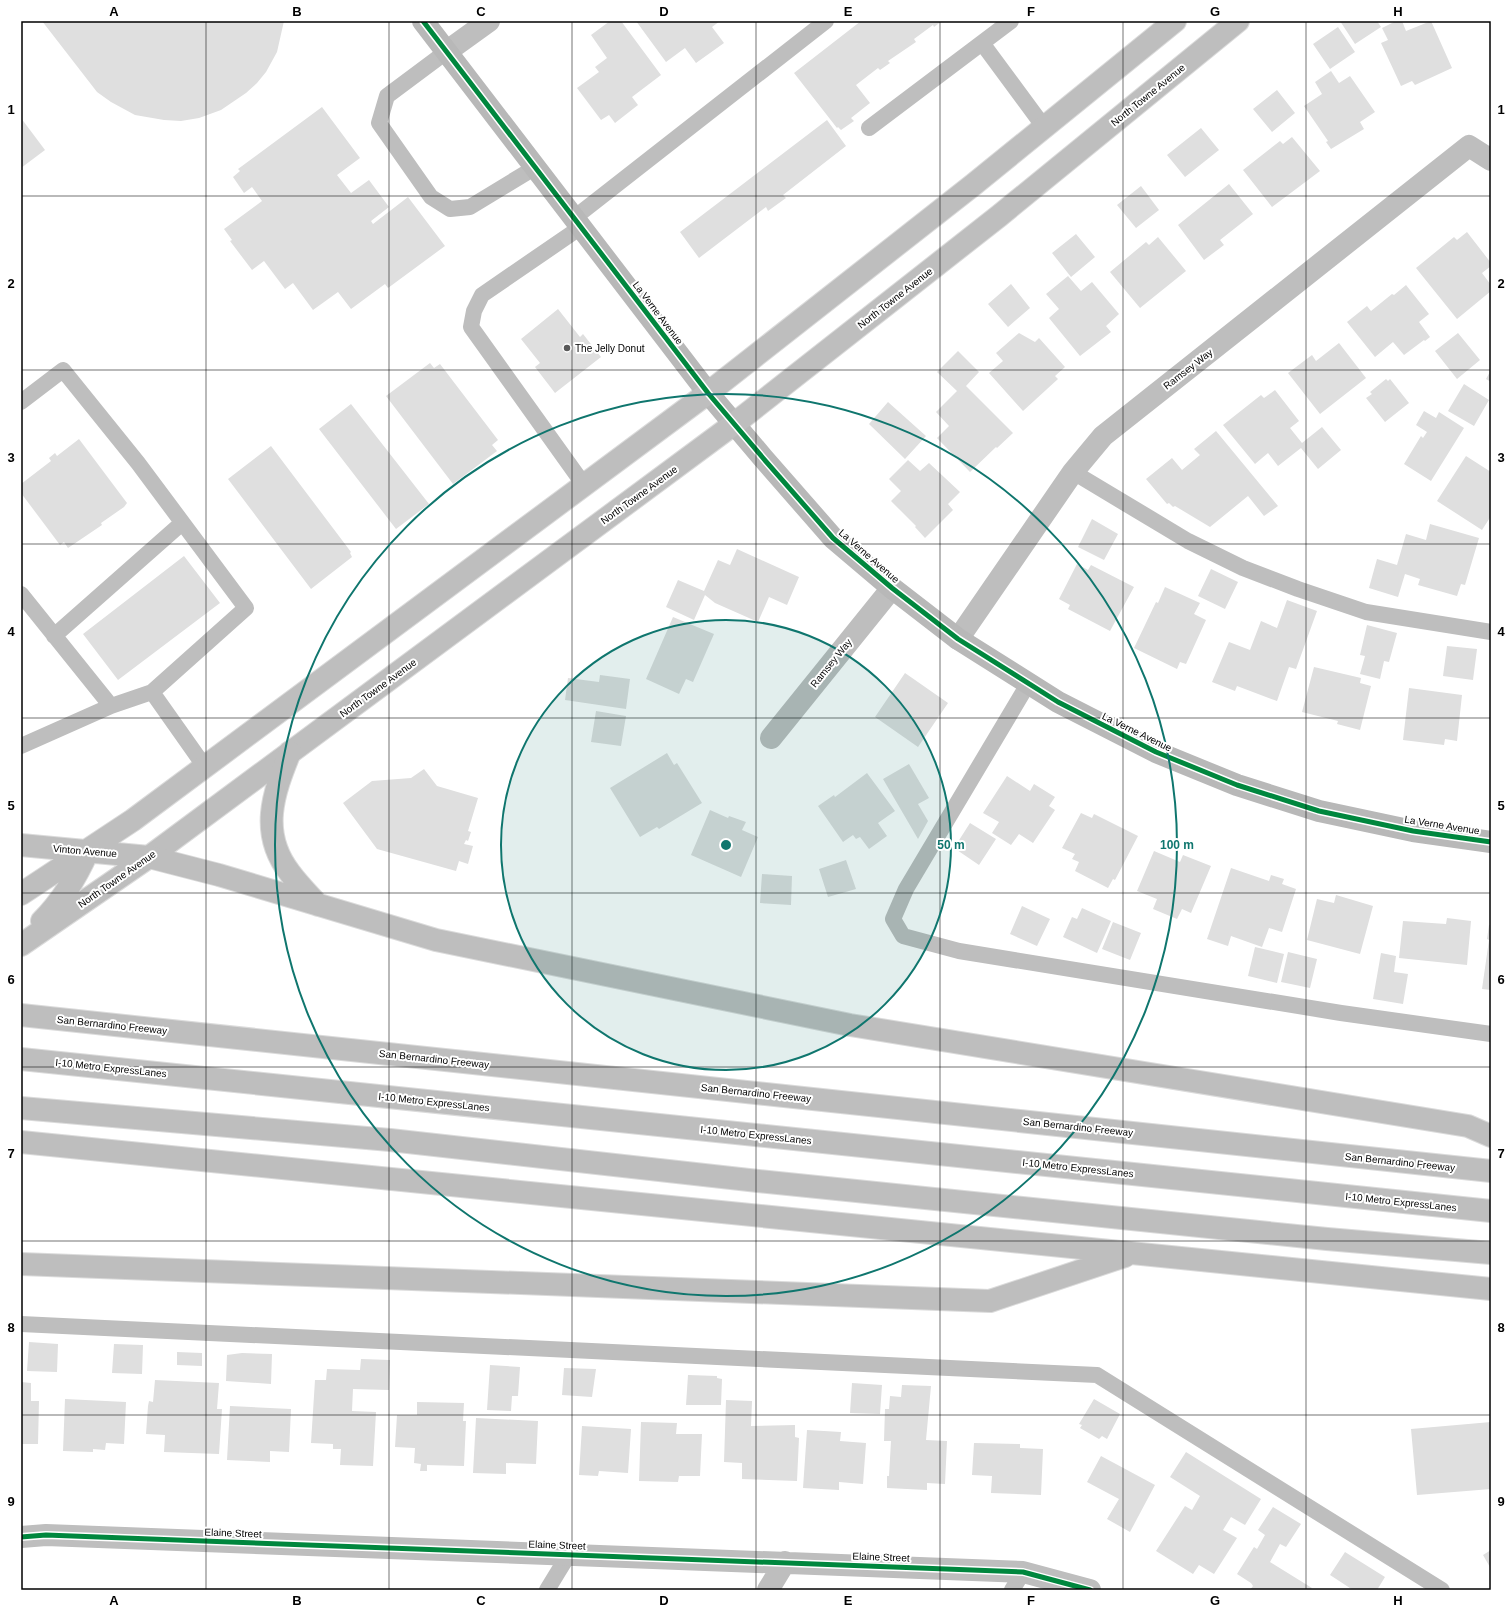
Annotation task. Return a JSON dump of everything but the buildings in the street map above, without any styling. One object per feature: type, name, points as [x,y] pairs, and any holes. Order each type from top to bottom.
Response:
[{"type":"main road","name":"La Verne Avenue","points":[[423,21],[708,393],[734,424],[833,538],[892,588],[958,639],[1058,702],[1156,752],[1237,785],[1319,811],[1413,830],[1491,842]]},
{"type":"main road","points":[[446,52],[489,21]]},
{"type":"main road","points":[[21,894],[88,851],[205,767],[708,393],[1044,127],[1175,21]]},
{"type":"main road","name":"North Towne Avenue","points":[[21,945],[149,857],[734,424],[999,216],[1238,21]]},
{"type":"main road","name":"Ramsey Way","points":[[958,639],[1073,472],[1103,436],[1469,146],[1491,160]]},
{"type":"main road","name":"Ramsey Way","points":[[771,738],[892,588]]},
{"type":"main road","points":[[290,752],[276,786],[271,810],[271,833],[276,850],[289,872],[318,905]]},
{"type":"main road","name":"Vinton Avenue","points":[[21,846],[149,857],[219,875],[436,940],[850,1025],[1468,1126],[1491,1136]]},
{"type":"main road","points":[[21,941],[51,912],[74,882],[88,851]]},
{"type":"main road","name":"San Bernardino Freeway","points":[[23,1016],[1491,1171]]},
{"type":"main road","name":"I-10 Metro ExpressLanes","points":[[21,1059],[1491,1211]]},
{"type":"main road","points":[[21,1108],[390,1140],[758,1181],[1327,1239],[1491,1253]]},
{"type":"main road","points":[[21,1142],[1132,1254],[1491,1288]]},
{"type":"main road","points":[[21,1264],[990,1301],[1132,1254]]},
{"type":"main road","name":"Elaine Street","points":[[21,1537],[54,1535],[785,1562],[1018,1581],[1090,1590]]},
{"type":"main road","points":[[768,1590],[785,1562]]},
{"type":"lane","points":[[584,485],[470,327],[474,311],[482,295],[578,222],[826,21]]},
{"type":"lane","points":[[869,128],[1011,21]]},
{"type":"lane","points":[[982,43],[1044,127]]},
{"type":"lane","points":[[446,52],[387,96],[379,123],[430,197],[450,209],[470,207],[536,167]]},
{"type":"lane","points":[[21,402],[63,370],[138,463],[246,608],[152,692],[111,706],[21,746]]},
{"type":"lane","points":[[1073,472],[1188,541],[1243,568],[1298,589],[1366,612],[1491,632]]},
{"type":"lane","points":[[54,636],[182,523]]},
{"type":"lane","points":[[21,594],[111,706]]},
{"type":"lane","points":[[1028,684],[906,890],[893,919],[903,936],[959,951],[1341,1013],[1491,1034]]},
{"type":"lane","points":[[152,692],[205,767]]},
{"type":"lane","points":[[21,1324],[1097,1375],[1442,1590]]},
{"type":"lane","points":[[547,1590],[569,1554]]},
{"type":"cycle path","points":[[423,21],[708,393],[763,458],[833,538],[892,588],[958,639],[1058,702],[1156,752],[1237,785],[1319,811],[1413,831],[1491,842]]},
{"type":"cycle path","points":[[21,1537],[46,1535],[1023,1572],[1090,1590]]},
{"type":"place","name":"The Jelly Donut","points":[[567,348]]}]
